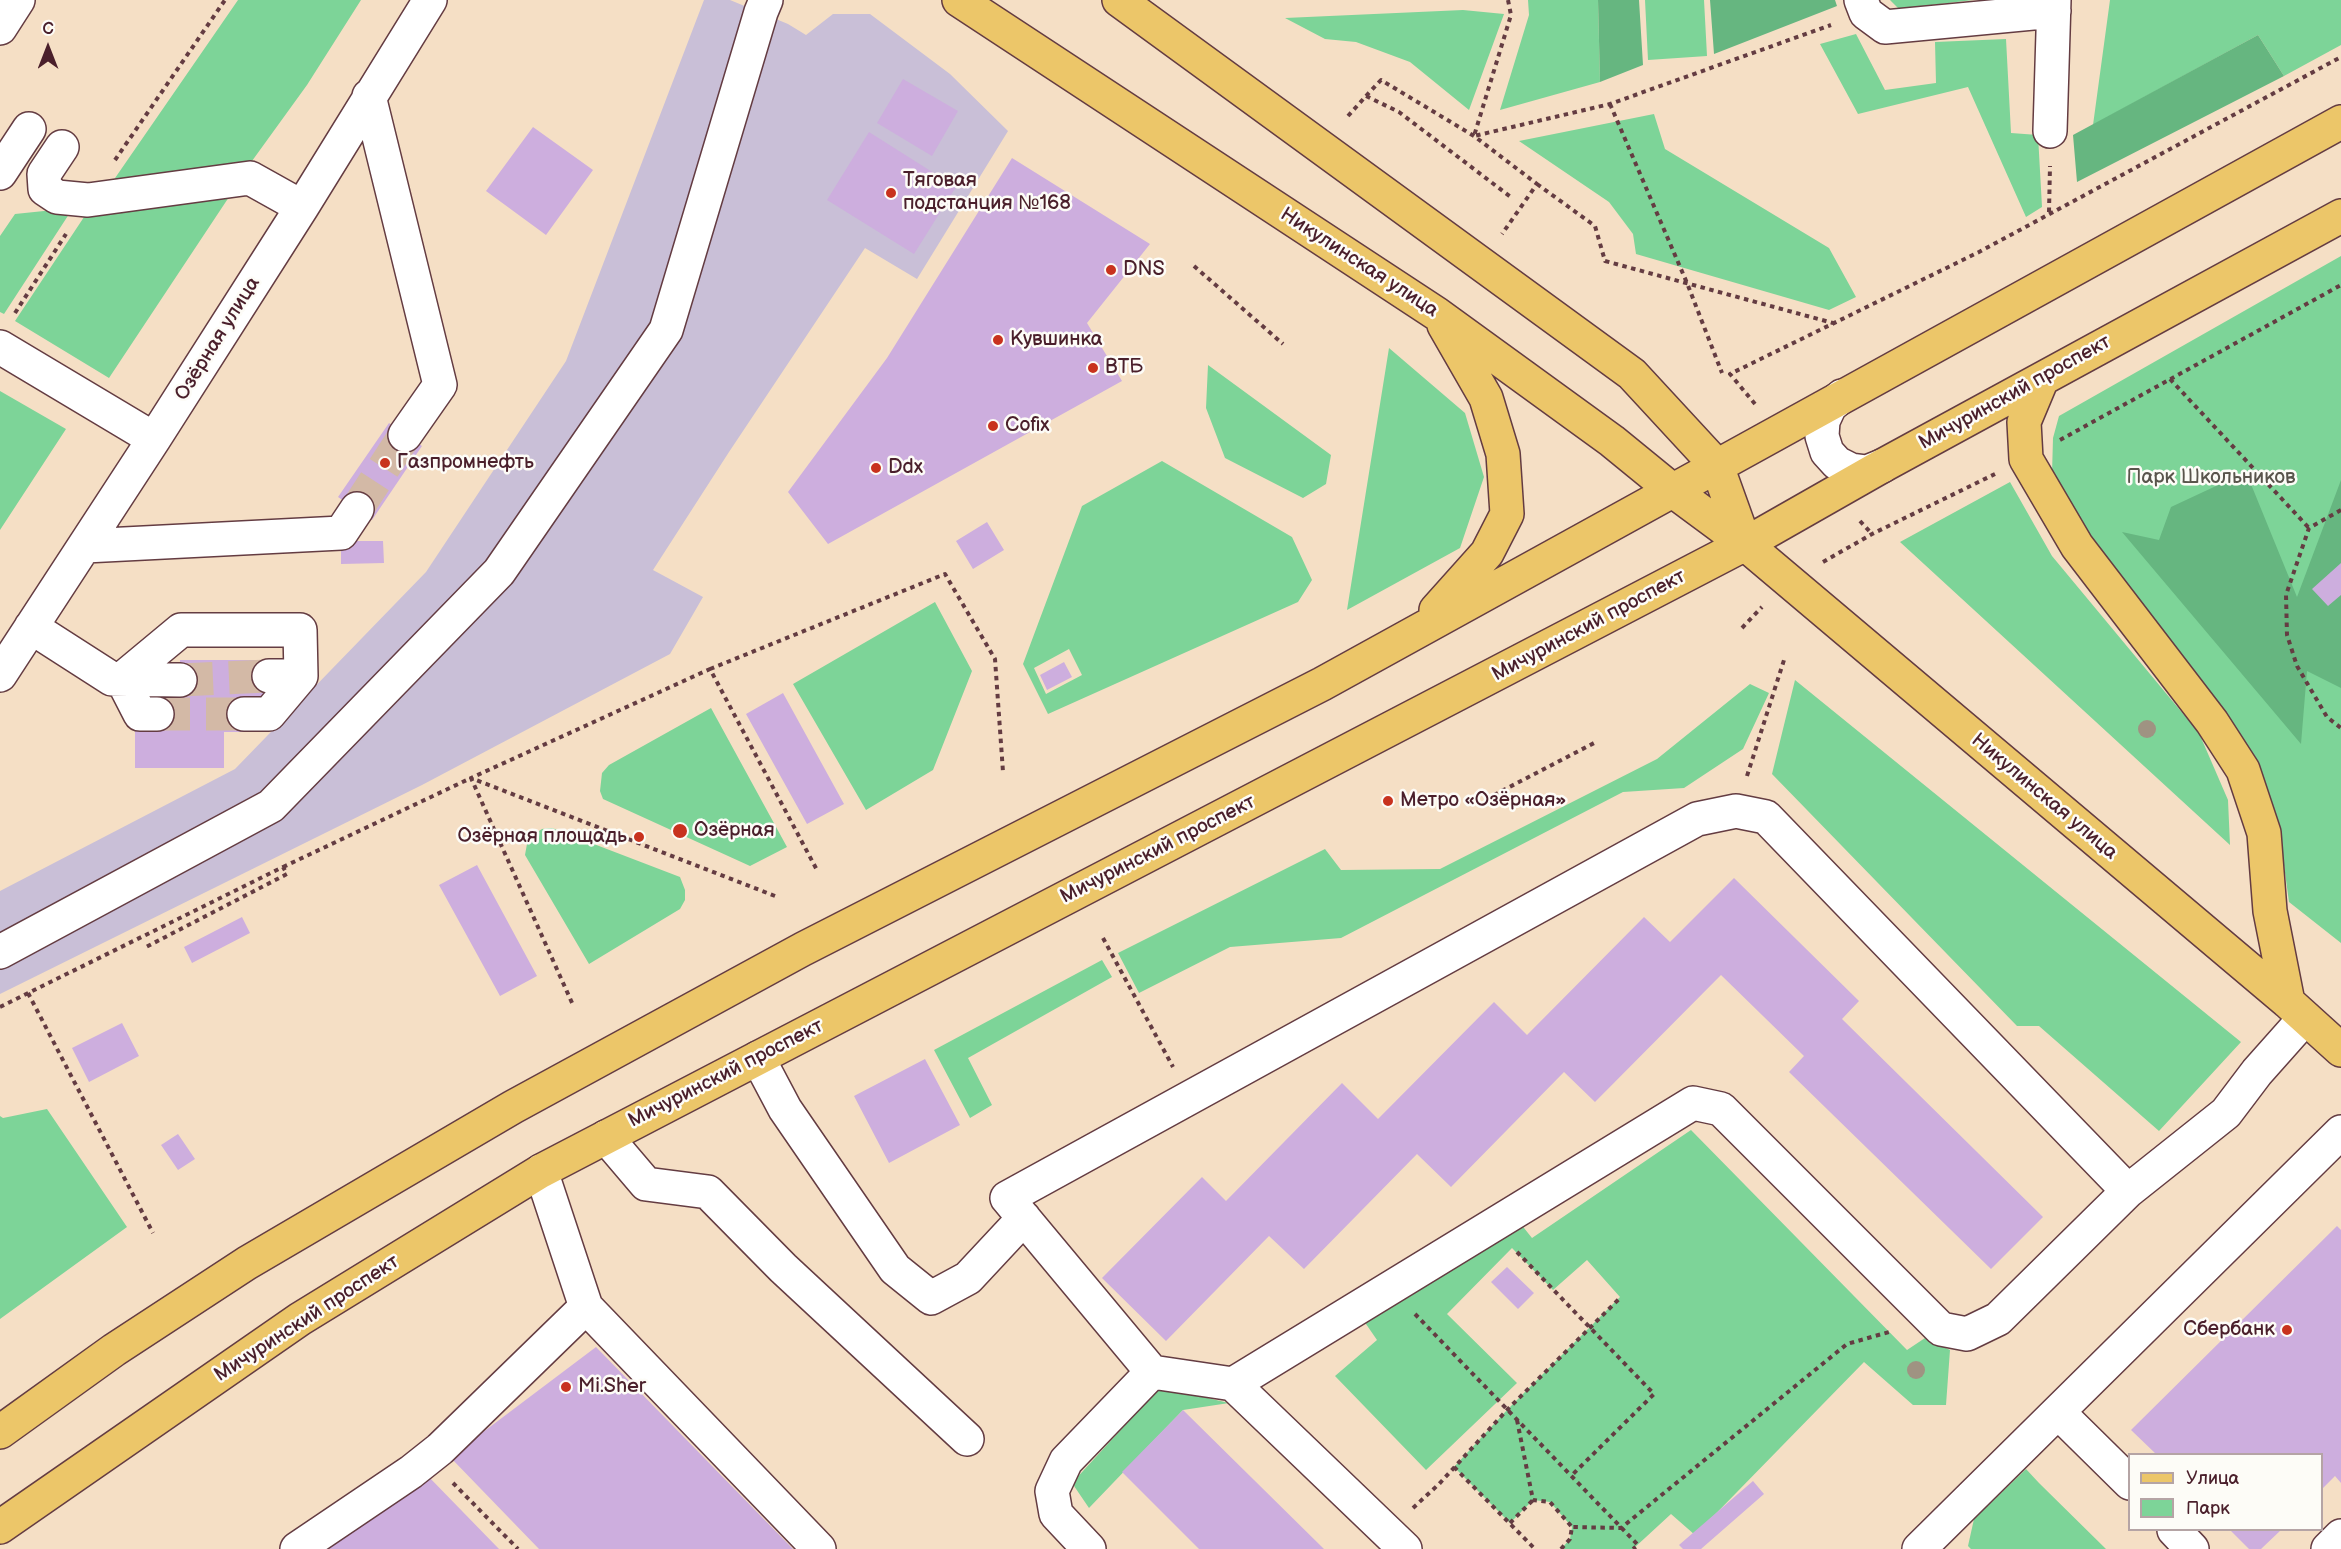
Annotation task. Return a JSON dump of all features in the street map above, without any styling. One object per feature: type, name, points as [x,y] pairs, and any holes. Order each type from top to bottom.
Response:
[{"type":"main road","name":"Никулинская улица","points":[[959,0],[1437,314],[1612,441],[1672,490],[1745,544],[2297,1010],[2341,1050]]},
{"type":"main road","points":[[1119,0],[1632,374],[1717,466],[1745,544]]},
{"type":"main road","points":[[0,1432],[114,1350],[247,1263],[513,1107],[803,949],[1322,684],[2341,122]]},
{"type":"main road","name":"Мичуринский проспект","points":[[0,1527],[300,1320],[541,1171],[1745,544],[1882,466],[2341,216]]},
{"type":"main road","points":[[1419,630],[1487,554],[1507,513],[1503,454],[1486,398],[1437,314]]},
{"type":"main road","points":[[2042,379],[2024,422],[2026,459],[2077,546],[2212,722],[2243,770],[2264,833],[2271,911],[2297,1010]]},
{"type":"street","points":[[0,27],[18,0]]},
{"type":"street","name":"Озёрная улица","points":[[0,675],[302,207],[430,0]]},
{"type":"street","points":[[0,952],[271,806],[499,572],[666,330],[757,23],[766,0]]},
{"type":"street","points":[[1861,0],[1866,12],[1885,27],[2054,6],[2050,130]]},
{"type":"street","points":[[369,96],[440,385],[405,435]]},
{"type":"street","points":[[0,173],[29,129]]},
{"type":"street","points":[[62,147],[44,174],[45,189],[57,197],[88,200],[250,178],[302,207]]},
{"type":"street","points":[[0,347],[154,439]]},
{"type":"street","points":[[1842,396],[1830,406],[1823,421],[1822,436],[1827,452],[1837,463],[1851,470],[1867,472],[1882,466]]},
{"type":"street","points":[[85,546],[341,533],[357,509]]},
{"type":"street","points":[[31,627],[112,679],[180,680]]},
{"type":"street","points":[[122,679],[181,630],[300,630],[301,676],[269,714],[244,714]]},
{"type":"street","points":[[269,676],[301,676]]},
{"type":"street","points":[[122,679],[140,714],[157,714]]},
{"type":"street","points":[[1396,1540],[1233,1384],[1152,1372],[1007,1198],[1696,819],[1736,811],[1766,817],[2128,1191]]},
{"type":"street","points":[[1233,1384],[1693,1103],[1721,1109],[1941,1329],[1967,1334],[1998,1320],[2128,1191],[2226,1113],[2257,1072],[2297,1010]]},
{"type":"street","points":[[758,1058],[785,1109],[895,1269],[931,1298],[968,1278],[1023,1218]]},
{"type":"street","points":[[1926,1546],[2341,1132]]},
{"type":"street","points":[[606,1137],[646,1184],[708,1192],[783,1268],[967,1439]]},
{"type":"street","points":[[541,1171],[585,1307],[819,1549]]},
{"type":"street","points":[[297,1549],[411,1472],[440,1449],[585,1307]]},
{"type":"street","points":[[1089,1549],[1056,1514],[1052,1491],[1066,1461],[1152,1372]]},
{"type":"street","points":[[2058,1412],[2128,1481]]},
{"type":"street","points":[[2175,1531],[2192,1549]]},
{"type":"street","points":[[2328,1549],[2341,1536]]},
{"type":"path","points":[[1474,136],[1511,15],[1508,0]]},
{"type":"path","points":[[1474,136],[1610,104],[1824,28]]},
{"type":"path","points":[[1730,374],[1979,252],[2341,57]]},
{"type":"path","points":[[1348,116],[1381,80],[1474,136],[1595,226],[1605,261],[1834,323]]},
{"type":"path","points":[[1366,96],[1399,112],[1512,198]]},
{"type":"path","points":[[1610,104],[1687,283],[1722,373]]},
{"type":"path","points":[[2049,213],[2050,130]]},
{"type":"path","points":[[1499,238],[1537,184]]},
{"type":"path","points":[[1194,266],[1283,344]]},
{"type":"path","points":[[2170,379],[2309,528]]},
{"type":"path","points":[[2341,510],[2309,528],[2286,595],[2287,635],[2297,666],[2327,717],[2341,728]]},
{"type":"path","points":[[0,1007],[283,867],[471,778],[710,669],[945,574],[995,659],[1004,772]]},
{"type":"path","points":[[1736,811],[1784,660]]},
{"type":"path","points":[[710,669],[818,872]]},
{"type":"path","points":[[1494,795],[1596,742]]},
{"type":"path","points":[[471,778],[775,896]]},
{"type":"path","points":[[471,778],[573,1005]]},
{"type":"path","points":[[146,947],[287,874],[283,867]]},
{"type":"path","points":[[1103,938],[1190,1096]]},
{"type":"path","points":[[28,993],[153,1233]]},
{"type":"path","points":[[1492,1225],[1589,1329],[1654,1394],[1571,1476]]},
{"type":"path","points":[[1389,1287],[1638,1545],[1633,1549]]},
{"type":"path","points":[[1396,1540],[1454,1467],[1507,1410],[1621,1297]]},
{"type":"path","points":[[1533,1500],[1550,1502],[1572,1527],[1622,1528],[1847,1344],[1889,1332],[1913,1301]]},
{"type":"path","points":[[1517,1419],[1533,1500]]},
{"type":"path","points":[[1454,1467],[1535,1549]]},
{"type":"path","points":[[467,1497],[518,1549]]},
{"type":"path","points":[[1510,1523],[1533,1500]]},
{"type":"path","points":[[1561,1549],[1570,1539],[1572,1527]]},
{"type":"shaded area","points":[[704,0],[730,0],[788,24],[806,35],[833,14],[870,14],[950,74],[1008,131],[917,279],[865,248],[729,452],[653,570],[703,597],[670,654],[422,785],[0,994],[0,891],[235,769],[426,572],[566,361]]},
{"type":"green space","points":[[238,0],[361,0],[307,85],[252,161],[113,181]]},
{"type":"green space","points":[[1528,0],[1598,0],[1600,82],[1500,110],[1529,15]]},
{"type":"green space","points":[[1598,0],[1639,0],[1643,65],[1600,82]]},
{"type":"green space","points":[[1645,0],[1704,0],[1707,56],[1648,60]]},
{"type":"green space","points":[[1710,0],[1835,0],[1837,6],[1714,54]]},
{"type":"green space","points":[[1890,0],[1973,0],[1899,9]]},
{"type":"green space","points":[[2110,0],[2341,0],[2341,45],[2284,76],[2258,35],[2093,125]]},
{"type":"green space","points":[[1463,10],[1504,14],[1469,110],[1410,62],[1356,42],[1325,39],[1285,18]]},
{"type":"green space","points":[[1856,34],[1885,90],[1936,83],[1935,42],[2006,39],[2011,133],[2038,135],[2042,207],[2026,217],[1968,87],[1858,114],[1820,44]]},
{"type":"green space","points":[[2258,35],[2284,76],[2077,182],[2073,135]]},
{"type":"green space","points":[[1654,114],[1665,149],[1829,248],[1856,297],[1829,310],[1636,254],[1633,234],[1609,202],[1519,141]]},
{"type":"green space","points":[[229,197],[109,378],[15,321],[92,205]]},
{"type":"green space","points":[[73,208],[4,314],[0,312],[0,236],[15,214]]},
{"type":"green space","name":"Парк Школьников","points":[[2341,256],[2341,943],[2289,902],[2278,821],[2255,756],[2082,524],[2052,474],[2053,438],[2059,416]]},
{"type":"green space","points":[[1389,348],[1465,413],[1484,477],[1460,548],[1347,610]]},
{"type":"green space","points":[[1208,365],[1331,455],[1326,484],[1303,498],[1225,458],[1206,408]]},
{"type":"green space","points":[[0,391],[66,429],[0,530]]},
{"type":"green space","points":[[1162,461],[1292,537],[1312,580],[1298,602],[1048,714],[1023,664],[1082,506]],"holes":[[[1069,649],[1082,675],[1046,694],[1034,668]]]},
{"type":"green space","points":[[2246,472],[2297,597],[2341,480],[2341,688],[2307,671],[2301,744],[2122,532],[2159,540],[2171,507]]},
{"type":"green space","points":[[2010,482],[2052,556],[2199,733],[2228,800],[2230,845],[1900,542]]},
{"type":"green space","points":[[935,602],[972,671],[933,770],[866,810],[793,684]]},
{"type":"green space","points":[[1795,680],[2241,1042],[2159,1131],[2039,1026],[2017,1026],[1772,774]]},
{"type":"green space","points":[[1750,684],[1769,693],[1743,749],[1684,788],[1623,792],[1341,938],[1230,947],[1139,993],[1118,953],[1325,849],[1341,870],[1440,869],[1657,759]]},
{"type":"green space","points":[[711,708],[787,847],[750,866],[603,799],[600,791],[602,773],[609,765]]},
{"type":"green space","points":[[552,828],[680,877],[685,890],[685,900],[680,909],[589,964],[525,855],[527,844],[533,835],[542,829]]},
{"type":"green space","points":[[1102,960],[1112,977],[968,1058],[992,1105],[970,1118],[934,1050]]},
{"type":"green space","points":[[47,1109],[127,1227],[0,1319],[0,1116],[3,1118]]},
{"type":"green space","points":[[1691,1130],[1907,1350],[1925,1338],[1950,1350],[1946,1405],[1913,1405],[1864,1362],[1695,1535],[1671,1514],[1633,1549],[1561,1549],[1570,1539],[1572,1527],[1550,1502],[1533,1500],[1510,1523],[1454,1467],[1507,1410],[1620,1297],[1587,1260],[1553,1290],[1512,1248],[1447,1314],[1517,1383],[1426,1470],[1335,1376],[1377,1340],[1355,1308],[1512,1213],[1532,1238]]},
{"type":"green space","points":[[1160,1387],[1229,1403],[1183,1410],[1089,1508],[1072,1483]]},
{"type":"green space","points":[[2026,1469],[2106,1549],[1971,1549],[1968,1546],[1974,1519]]},
{"type":"building","points":[[903,79],[958,111],[932,156],[877,123]]},
{"type":"building","points":[[533,127],[593,170],[546,235],[486,191]]},
{"type":"building","name":"Тяговая подстанция №168","points":[[869,132],[956,187],[914,254],[827,200]]},
{"type":"building","name":"Кувшинка","points":[[1012,158],[1150,244],[1087,323],[1122,381],[828,544],[788,492],[887,358]]},
{"type":"building","points":[[389,423],[422,446],[372,520],[338,497]]},
{"type":"building","points":[[987,522],[1004,550],[973,569],[956,541]]},
{"type":"building","points":[[341,541],[383,541],[384,563],[341,564]]},
{"type":"building","points":[[2341,563],[2341,595],[2328,606],[2312,589]]},
{"type":"building","points":[[180,660],[269,660],[270,698],[244,698],[244,732],[224,732],[224,768],[135,768],[135,730],[157,730],[157,696],[180,696]]},
{"type":"building","points":[[1064,662],[1072,677],[1047,690],[1040,675]]},
{"type":"building","points":[[783,693],[844,804],[807,824],[746,714]]},
{"type":"building","points":[[477,865],[537,976],[500,996],[439,885]]},
{"type":"building","points":[[1734,878],[1859,1001],[1842,1019],[2043,1217],[1991,1269],[1789,1072],[1804,1056],[1721,975],[1595,1102],[1564,1072],[1451,1187],[1417,1154],[1304,1269],[1269,1236],[1166,1341],[1102,1278],[1202,1177],[1226,1201],[1342,1083],[1378,1119],[1494,1002],[1527,1035],[1644,917],[1670,942]]},
{"type":"building","points":[[242,917],[250,933],[192,963],[184,947]]},
{"type":"building","points":[[122,1023],[139,1056],[89,1082],[72,1048]]},
{"type":"building","points":[[925,1059],[960,1125],[889,1163],[854,1096]]},
{"type":"building","points":[[178,1134],[195,1159],[178,1170],[161,1145]]},
{"type":"building","name":"Сбербанк","points":[[2337,1226],[2341,1230],[2341,1483],[2335,1476],[2323,1488],[2323,1453],[2155,1453],[2131,1430]]},
{"type":"building","points":[[1507,1267],[1534,1293],[1518,1309],[1491,1282]]},
{"type":"building","points":[[596,1347],[793,1549],[539,1549],[450,1457]]},
{"type":"building","points":[[1183,1410],[1324,1549],[1199,1549],[1122,1472]]},
{"type":"building","points":[[426,1474],[499,1549],[327,1549]]},
{"type":"building","points":[[1753,1481],[1764,1494],[1701,1549],[1683,1549],[1679,1545]]},
{"type":"building","points":[[2231,1531],[2280,1531],[2261,1549],[2249,1549]]},
{"type":"tunnel","points":[[357,509],[405,435]]},
{"type":"tunnel","points":[[180,680],[269,676]]},
{"type":"tunnel","points":[[157,714],[244,714]]},
{"type":"place","name":"Тяговая подстанция №168","points":[[891,193]]},
{"type":"place","name":"DNS","points":[[1111,270]]},
{"type":"place","name":"Кувшинка","points":[[998,340]]},
{"type":"place","name":"ВТБ","points":[[1093,368]]},
{"type":"place","name":"Cofix","points":[[993,426]]},
{"type":"place","name":"Газпромнефть","points":[[385,463]]},
{"type":"place","name":"Ddx","points":[[876,468]]},
{"type":"place","name":"Метро «Озёрная»","points":[[1388,801]]},
{"type":"place","name":"Озёрная","points":[[680,831]]},
{"type":"place","name":"Озёрная площадь","points":[[639,837]]},
{"type":"place","name":"Сбербанк","points":[[2287,1330]]},
{"type":"place","name":"Mi.Sher","points":[[566,1387]]}]
